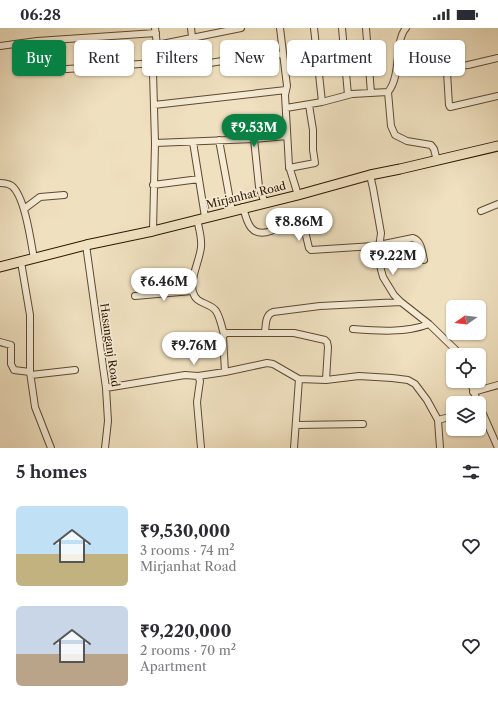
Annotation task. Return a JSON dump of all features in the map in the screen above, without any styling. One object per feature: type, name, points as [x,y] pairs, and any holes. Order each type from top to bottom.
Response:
[{"type":"main road","name":"Mirjanhat Road","points":[[0,267],[298,195],[370,174],[400,169],[498,146]]},
{"type":"street","points":[[191,28],[192,37]]},
{"type":"street","points":[[179,40],[226,29],[241,28]]},
{"type":"street","points":[[280,28],[286,86],[289,168],[298,195]]},
{"type":"street","points":[[314,28],[322,102]]},
{"type":"street","points":[[342,28],[348,95]]},
{"type":"street","points":[[366,28],[371,93]]},
{"type":"street","points":[[406,28],[400,39],[398,68],[391,88],[388,92],[391,126],[395,135],[407,141],[431,145],[434,149],[436,161]]},
{"type":"street","points":[[0,46],[37,41],[156,31]]},
{"type":"street","points":[[212,63],[283,54]]},
{"type":"street","points":[[498,58],[448,68],[447,72],[450,107],[498,96]]},
{"type":"street","points":[[68,68],[142,64]]},
{"type":"street","points":[[153,76],[155,143],[153,231]]},
{"type":"street","points":[[154,105],[286,90]]},
{"type":"street","points":[[286,108],[322,102],[348,95],[388,92]]},
{"type":"street","points":[[289,168],[315,163],[313,150],[314,130],[309,104]]},
{"type":"street","points":[[155,143],[254,139],[287,136]]},
{"type":"street","points":[[254,139],[259,187],[265,203]]},
{"type":"street","points":[[219,140],[232,211]]},
{"type":"street","points":[[193,142],[199,179],[201,249],[195,271],[192,291],[197,300],[217,312],[224,334],[225,372]]},
{"type":"street","points":[[370,174],[380,227],[380,244],[378,255],[381,271],[390,290],[401,302],[429,324],[454,348]]},
{"type":"street","points":[[153,185],[199,179]]},
{"type":"street","points":[[0,183],[12,186],[17,192],[24,209],[34,259]]},
{"type":"street","points":[[24,209],[40,197],[64,195]]},
{"type":"street","points":[[481,211],[498,204]]},
{"type":"street","points":[[243,208],[248,225],[261,233],[273,231],[281,225],[303,223],[309,248],[311,250],[380,244],[410,238],[417,239],[419,242],[424,260]]},
{"type":"street","name":"Hasanganj Road","points":[[86,245],[106,388],[108,421],[105,448]]},
{"type":"street","points":[[20,262],[30,315],[31,373],[35,407],[51,448]]},
{"type":"street","points":[[135,296],[192,291]]},
{"type":"street","points":[[265,332],[267,317],[273,312],[320,306],[401,302]]},
{"type":"street","points":[[354,328],[385,331],[416,329],[429,324]]},
{"type":"street","points":[[224,334],[265,332],[294,333],[325,340],[328,347],[326,380]]},
{"type":"street","points":[[0,342],[11,345],[11,364],[14,370],[31,373],[75,370]]},
{"type":"street","points":[[106,388],[185,375],[198,376],[225,372],[267,363],[273,364],[299,379],[326,380],[359,376],[408,380],[415,384],[427,400],[438,420],[440,448]]},
{"type":"street","points":[[198,376],[200,381],[197,402],[201,448]]},
{"type":"street","points":[[294,448],[299,379]]},
{"type":"street","points":[[473,392],[498,385]]},
{"type":"street","points":[[472,388],[475,396]]},
{"type":"street","points":[[438,420],[446,418]]},
{"type":"street","points":[[486,422],[498,448]]},
{"type":"street","points":[[296,425],[363,424]]}]
